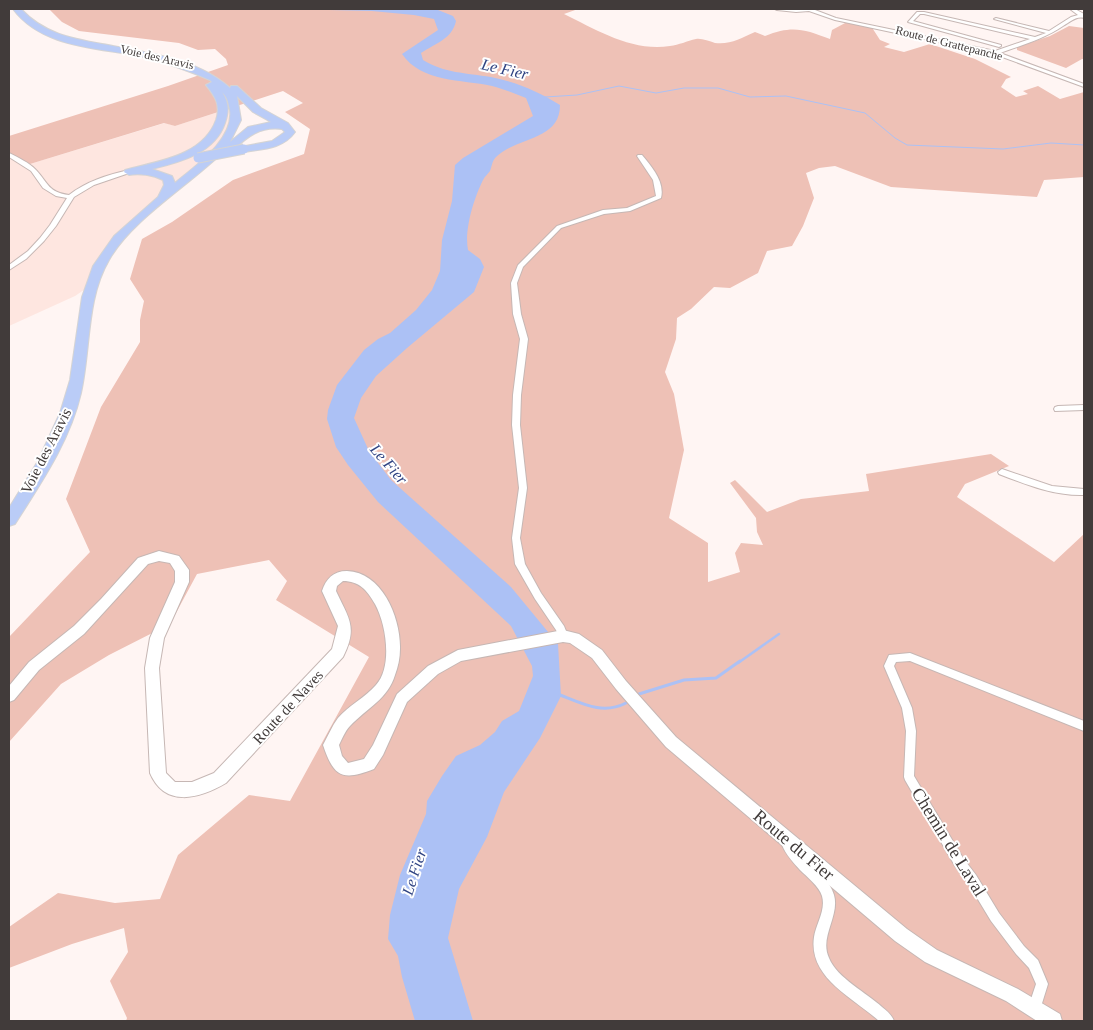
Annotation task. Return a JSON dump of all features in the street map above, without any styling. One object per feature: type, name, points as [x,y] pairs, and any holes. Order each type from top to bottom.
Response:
[{"type":"highway","name":"Voie des Aravis","points":[[9,520],[52,447],[70,405],[77,380],[89,296],[99,266],[114,244],[140,218],[220,150],[232,134],[238,116],[234,99],[219,82],[198,70],[161,59],[86,45],[54,36],[33,26],[17,9]]},
{"type":"highway","name":"Voie des Aravis","points":[[24,9],[44,27],[59,34],[188,62],[217,75],[234,88],[243,104],[243,123],[235,140],[225,153],[211,166],[140,218]]},
{"type":"highway","points":[[129,172],[182,157],[198,149],[211,138],[221,122],[223,104],[218,92],[204,78],[161,59]]},
{"type":"highway","points":[[129,172],[244,149],[282,140],[290,134],[287,127],[260,112],[234,88]]},
{"type":"highway","points":[[225,153],[253,128],[270,124],[287,127]]},
{"type":"highway","points":[[182,157],[198,158]]},
{"type":"highway","points":[[129,172],[154,172],[167,177],[170,184],[162,198]]},
{"type":"main road","name":"Route de Naves","points":[[9,696],[34,666],[79,630],[106,604],[143,561],[160,556],[174,559],[182,570],[182,582],[157,638],[152,668],[158,773],[164,784],[177,789],[192,790],[210,784],[220,778],[338,652],[345,638],[345,626],[343,616],[328,591],[330,583],[340,576],[351,574],[362,578],[371,587],[392,624],[394,648],[383,688],[343,724],[331,745],[336,760],[343,768],[349,770],[369,764],[378,750],[402,698],[433,670],[458,656],[563,636]]},
{"type":"main road","name":"Route du Fier","points":[[563,636],[574,638],[597,654],[621,685],[671,742],[901,935],[924,951],[1034,1008],[1053,1021]]},
{"type":"street","name":"Route de Grattepanche","points":[[777,9],[813,10],[835,19],[995,52],[1084,86]]},
{"type":"street","points":[[1072,9],[1083,16]]},
{"type":"street","points":[[999,46],[910,22],[919,13],[924,12],[1036,39]]},
{"type":"street","points":[[995,52],[1052,33],[1073,18],[1083,16]]},
{"type":"street","points":[[996,19],[1052,33]]},
{"type":"street","points":[[936,39],[941,31]]},
{"type":"street","points":[[9,155],[33,170],[42,184],[51,192],[72,196]]},
{"type":"street","points":[[563,636],[561,629],[538,596],[520,564],[516,538],[523,488],[516,425],[517,395],[524,339],[518,314],[514,283],[520,266],[560,226],[603,212],[628,210],[660,197],[660,187],[657,180],[640,156]]},
{"type":"street","points":[[9,268],[37,246],[72,196],[95,182],[129,172]]},
{"type":"street","points":[[1058,408],[1084,408]]},
{"type":"street","points":[[1002,472],[1046,488],[1072,493],[1084,492]]},
{"type":"street","name":"Chemin de Laval","points":[[1034,1008],[1042,984],[1034,964],[1020,950],[995,917],[972,879],[959,862],[909,777],[911,731],[907,708],[888,666],[893,658],[910,657],[1084,726]]},
{"type":"street","points":[[785,838],[792,855],[824,887],[828,896],[829,903],[819,941],[820,952],[826,967],[841,984],[864,1000],[888,1021]]},
{"type":"shaded area","points":[[49,9],[578,9],[564,14],[602,33],[628,43],[656,47],[698,39],[715,43],[726,43],[755,32],[765,36],[791,29],[813,33],[830,39],[832,30],[847,22],[871,26],[880,40],[890,44],[884,47],[904,52],[930,44],[975,59],[1011,77],[1006,79],[1001,87],[1016,97],[1028,94],[1023,91],[1038,86],[1060,99],[1084,92],[1084,177],[1044,180],[1037,197],[891,187],[835,166],[819,168],[806,173],[814,198],[803,226],[792,246],[767,251],[758,273],[730,288],[714,287],[691,309],[677,318],[676,339],[665,372],[674,394],[684,450],[669,518],[708,543],[708,582],[740,572],[735,553],[741,543],[763,545],[757,532],[756,518],[730,483],[735,480],[767,512],[801,499],[869,491],[866,474],[991,454],[1009,466],[965,484],[957,497],[1054,562],[1084,534],[1084,1021],[126,1021],[127,1018],[110,981],[128,952],[124,928],[72,944],[9,968],[9,927],[58,893],[115,903],[160,899],[178,855],[249,795],[290,801],[369,657],[276,600],[287,581],[269,560],[197,574],[170,624],[109,655],[61,684],[9,742],[9,637],[90,552],[66,499],[101,407],[140,342],[140,320],[144,301],[130,279],[142,239],[172,222],[233,180],[304,154],[310,129],[285,112],[303,103],[283,91],[175,126],[164,123],[30,164],[9,153],[9,136],[228,65],[226,59],[215,49],[198,50],[179,43],[79,31],[62,22]]},
{"type":"shaded area","points":[[1069,26],[1084,28],[1084,59],[1066,68],[1017,50],[1017,47],[1050,36]]},
{"type":"shaded area","points":[[231,108],[230,124],[225,135],[204,160],[121,236],[94,283],[75,296],[9,326],[9,153],[30,164],[165,123],[175,126]]},
{"type":"water","name":"Le Fier","points":[[287,9],[438,10],[453,16],[456,21],[447,36],[421,53],[423,60],[439,68],[491,77],[518,84],[560,105],[558,117],[546,132],[505,150],[496,157],[480,187],[473,205],[467,233],[468,250],[480,259],[484,267],[474,292],[376,376],[361,398],[354,418],[369,451],[391,480],[511,587],[558,644],[561,696],[540,738],[504,792],[487,837],[459,889],[448,938],[473,1021],[415,1021],[398,956],[388,939],[390,915],[400,875],[426,814],[427,801],[456,756],[480,745],[495,732],[502,721],[519,711],[533,676],[532,666],[511,626],[378,502],[336,447],[327,419],[328,410],[337,385],[364,350],[378,339],[390,333],[416,310],[432,290],[440,271],[442,240],[452,201],[455,165],[463,158],[533,116],[526,98],[492,86],[431,75],[410,63],[402,54],[438,30],[434,19],[372,11]]},
{"type":"waterway","points":[[545,97],[577,95],[619,86],[656,93],[684,88],[718,88],[750,97],[786,96],[865,113],[895,138],[907,145],[1003,149],[1051,143],[1084,145]]},
{"type":"waterway","points":[[738,663],[779,634]]},
{"type":"waterway","points":[[639,694],[684,680],[716,678],[740,661]]},
{"type":"waterway","points":[[560,695],[585,705],[601,708],[609,708],[626,703]]}]
